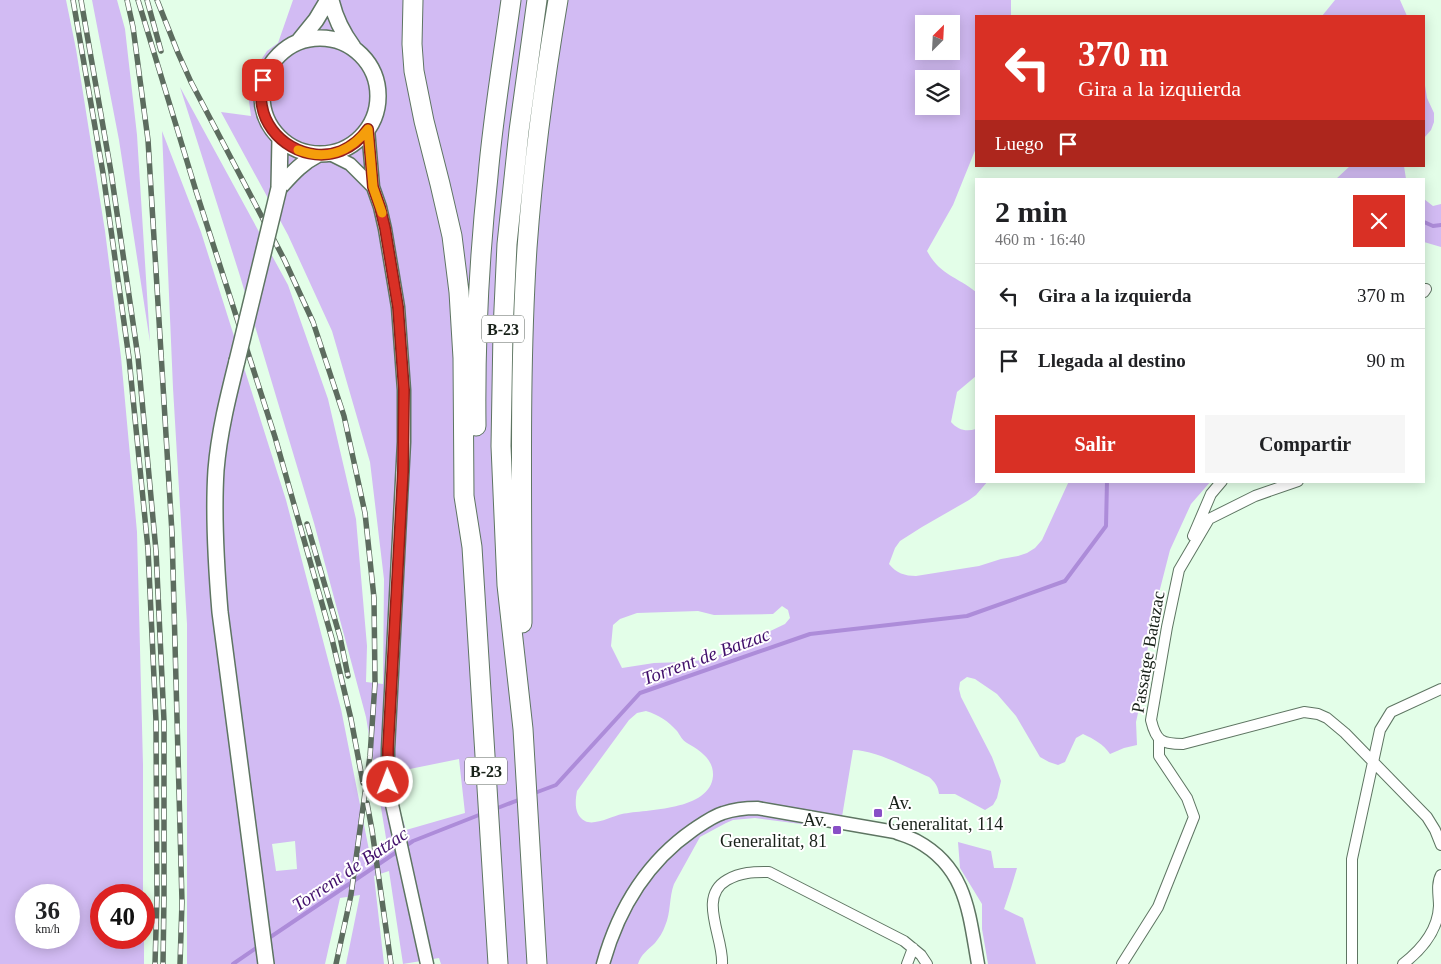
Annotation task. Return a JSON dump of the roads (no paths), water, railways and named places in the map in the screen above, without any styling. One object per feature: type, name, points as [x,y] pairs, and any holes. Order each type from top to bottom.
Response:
[{"type":"highway","points":[[413,0],[412,44],[414,71],[452,236],[459,292],[463,358],[464,496],[472,547]]},
{"type":"highway","name":"B-23","points":[[498,964],[472,547],[477,500],[477,352],[482,234],[511,0]]},
{"type":"highway","name":"B-23","points":[[537,0],[526,74],[507,251],[503,331],[501,446],[507,585],[519,659],[537,964]]},
{"type":"highway","points":[[519,659],[521,433],[525,291],[537,146],[558,0]]},
{"type":"main road","points":[[299,41],[329,0]]},
{"type":"main road","points":[[280,188],[293,172],[306,161],[352,146],[368,129],[378,104],[378,91],[370,66],[342,32],[329,0]]},
{"type":"main road","points":[[323,154],[298,150],[272,130],[265,119],[262,106],[261,92],[263,80],[276,57],[286,48],[299,41],[311,38],[325,38],[354,48]]},
{"type":"main road","points":[[265,959],[221,621],[215,518],[216,468],[222,425],[280,188],[280,138]]},
{"type":"street","points":[[368,129],[373,187],[385,228],[398,307],[402,354],[404,442],[388,767],[391,800],[427,964]]},
{"type":"street","points":[[323,154],[350,164],[373,187]]},
{"type":"street","name":"Passatge Batazac","points":[[1122,964],[1158,907],[1194,817],[1187,798],[1159,756],[1159,739],[1154,734],[1151,720],[1179,570],[1211,494],[1220,483]]},
{"type":"street","name":"Passatge Batazac","points":[[1179,570],[1209,519],[1255,496],[1292,483]]},
{"type":"street","points":[[1352,964],[1352,859],[1380,730],[1391,712],[1441,689]]},
{"type":"street","points":[[1159,739],[1170,744],[1182,744],[1304,712],[1318,714],[1328,718],[1345,733],[1427,817],[1435,830],[1441,846]]},
{"type":"street","points":[[603,964],[612,936],[632,896],[644,876],[661,856],[679,840],[721,813],[739,809],[758,808],[895,832],[915,840],[932,850],[954,875],[962,889],[968,908],[978,964]]},
{"type":"street","points":[[722,964],[722,953],[712,902],[714,895],[723,882],[735,875],[749,872],[768,872],[777,876],[904,941],[914,948],[928,964]]},
{"type":"street","points":[[1403,964],[1424,945],[1434,927],[1439,909],[1438,885],[1441,875]]},
{"type":"street","points":[[907,964],[914,948]]},
{"type":"waterway","name":"Torrent de Batzac","points":[[1425,222],[1433,226],[1441,225]]},
{"type":"waterway","name":"Torrent de Batzac","points":[[532,794],[556,785],[640,693],[810,634],[967,616],[1065,581],[1106,526],[1107,483]]},
{"type":"waterway","name":"Torrent de Batzac","points":[[495,809],[521,799]]},
{"type":"waterway","name":"Torrent de Batzac","points":[[266,940],[413,841],[484,813]]},
{"type":"waterway","name":"Torrent de Batzac","points":[[233,964],[259,946]]},
{"type":"railway","points":[[73,0],[103,173],[129,358],[148,549],[156,721],[157,897],[155,964]]},
{"type":"railway","points":[[81,0],[111,172],[138,357],[156,551],[164,721],[163,964]]},
{"type":"railway","points":[[127,0],[133,27],[148,140],[172,533],[182,902],[180,964]]},
{"type":"railway","points":[[138,0],[196,191],[275,437],[332,639],[351,719],[363,783]]},
{"type":"railway","points":[[147,0],[161,51]]},
{"type":"railway","points":[[157,0],[191,82],[284,259],[313,322],[344,416],[365,513],[374,598],[375,683],[370,756],[351,895],[336,964]]},
{"type":"railway","points":[[307,524],[340,637],[348,676]]},
{"type":"railway","points":[[367,803],[391,964]]},
{"type":"place","name":"Av. Generalitat, 114","points":[[878,813]]},
{"type":"place","name":"Av. Generalitat, 81","points":[[837,830]]}]
